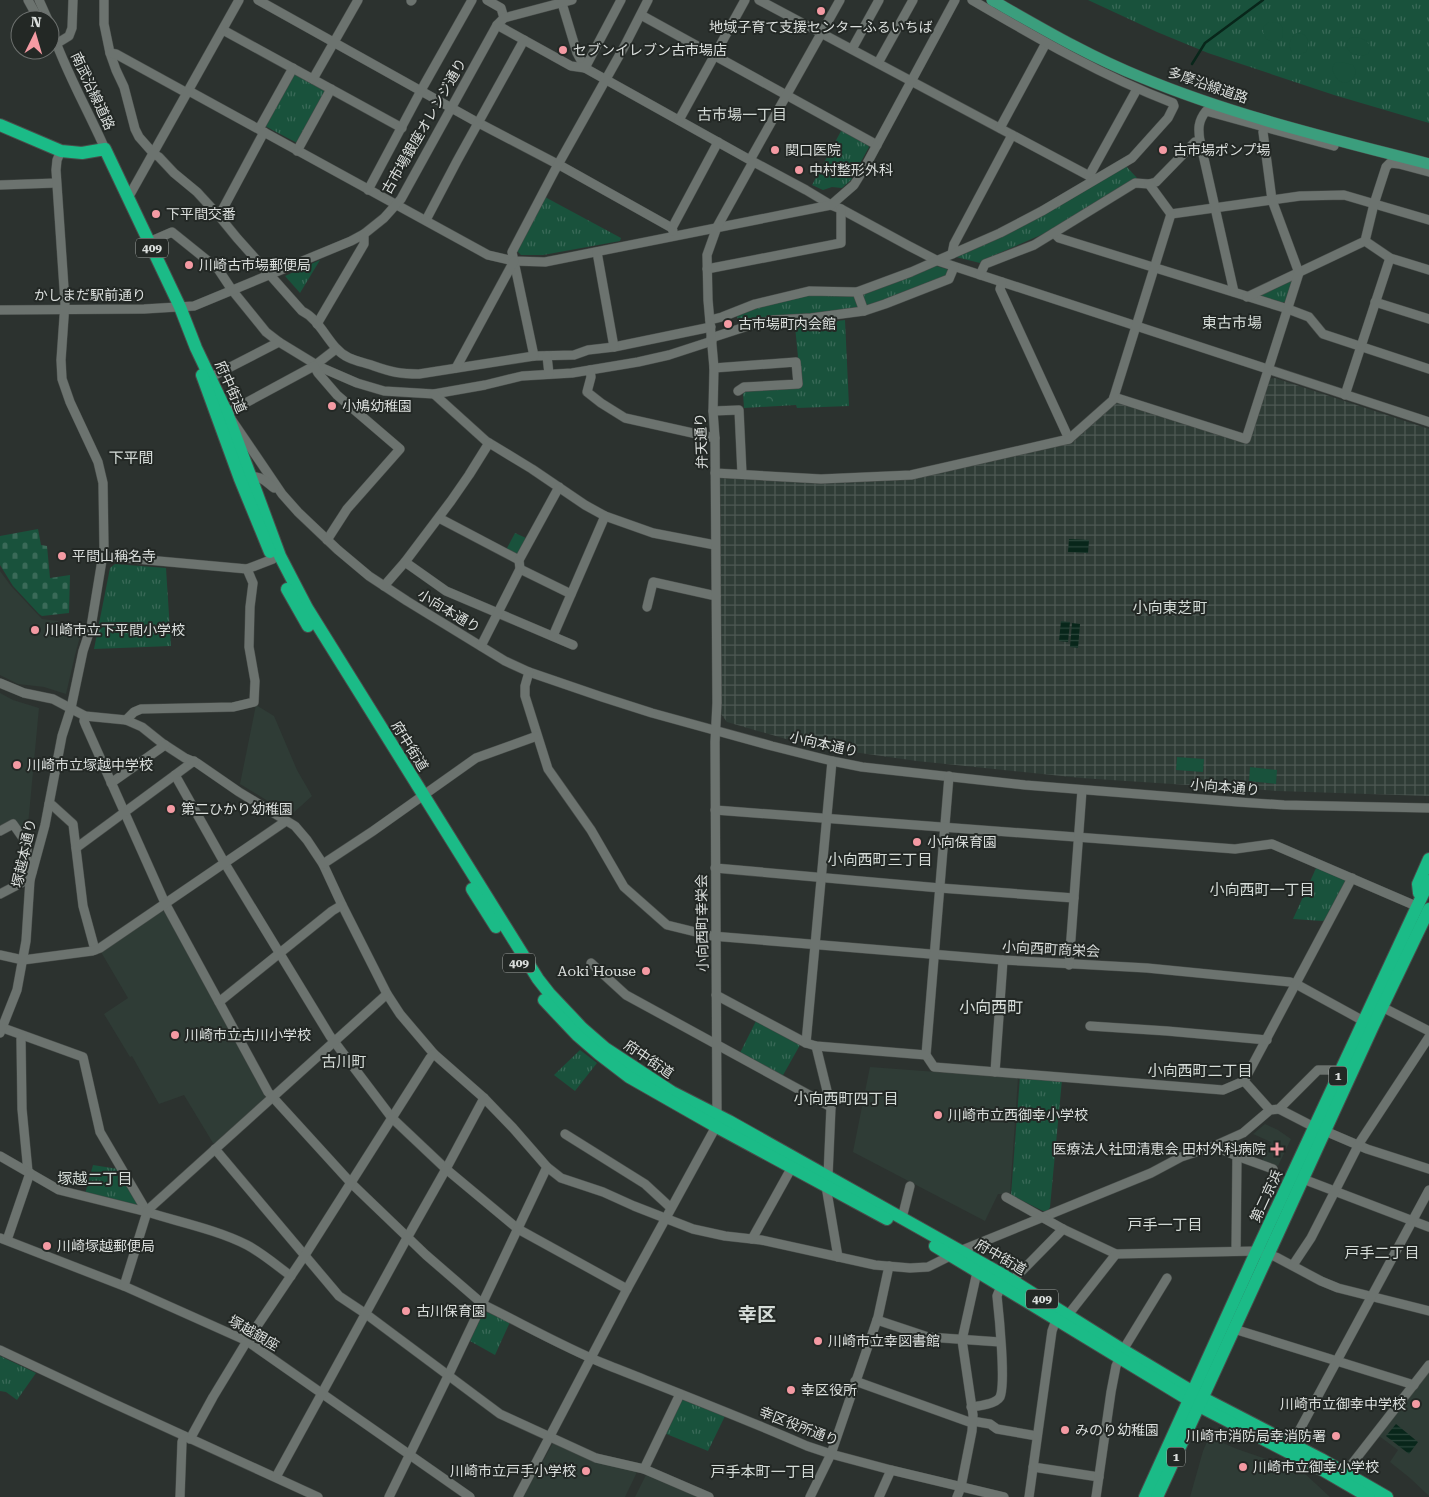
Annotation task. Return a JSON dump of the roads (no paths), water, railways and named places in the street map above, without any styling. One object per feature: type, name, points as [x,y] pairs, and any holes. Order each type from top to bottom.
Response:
[{"type":"highway","points":[[0,125],[61,151],[82,153],[105,150]]},
{"type":"highway","name":"府中街道","points":[[105,150],[180,307],[196,348],[227,413],[245,477],[273,559],[298,611],[518,948],[549,993],[582,1028],[605,1048],[716,1121],[792,1167],[827,1181],[933,1244],[956,1253],[977,1272],[1007,1284],[1056,1320],[1121,1354],[1196,1399],[1344,1477],[1387,1497]]},
{"type":"highway","name":"府中街道","points":[[196,348],[203,380],[280,556],[307,608],[420,798]]},
{"type":"highway","points":[[1422,905],[1418,884],[1429,859]]},
{"type":"highway","name":"第二京浜","points":[[1145,1497],[1146,1480],[1160,1453],[1166,1449],[1196,1399],[1236,1324],[1252,1305],[1262,1285],[1263,1253],[1303,1179],[1341,1070],[1368,1024],[1382,1007],[1422,905],[1429,881]]},
{"type":"highway","name":"第二京浜","points":[[1157,1497],[1196,1399],[1422,905]]},
{"type":"highway","name":"府中街道","points":[[716,1121],[827,1181],[902,1218],[1007,1284],[1068,1315],[1121,1354]]},
{"type":"highway","name":"府中街道","points":[[1196,1399],[1292,1444],[1344,1477],[1369,1497]]},
{"type":"main road","name":"多摩沿線道路","points":[[992,0],[1110,64],[1167,88],[1266,120],[1429,164]]},
{"type":"street","points":[[60,42],[69,36],[72,28],[73,0]]},
{"type":"street","points":[[104,0],[104,24],[110,53],[124,87],[135,129],[139,137],[174,173],[197,192],[302,311],[307,313],[317,324],[336,349],[346,357],[396,373],[419,374],[534,356],[574,355],[588,350],[614,346],[710,323],[755,304],[809,291],[858,292],[938,261],[1000,233],[1042,211],[1092,178],[1122,165],[1132,158],[1173,110],[1173,103],[1137,89],[1046,43],[972,0]]},
{"type":"street","points":[[128,198],[239,0]]},
{"type":"street","points":[[258,0],[478,122],[558,164],[673,232]]},
{"type":"street","points":[[313,79],[358,0]]},
{"type":"street","points":[[368,190],[421,90],[472,0]]},
{"type":"street","points":[[487,0],[502,8],[504,18],[562,1],[572,0]]},
{"type":"street","points":[[585,68],[621,0]]},
{"type":"street","points":[[534,356],[512,252],[648,0]]},
{"type":"street","points":[[679,120],[745,0]]},
{"type":"street","points":[[759,0],[1092,178]]},
{"type":"street","name":"弁天通り","points":[[716,730],[714,368],[707,255],[717,227],[786,96],[840,0]]},
{"type":"street","points":[[852,49],[878,0]]},
{"type":"street","points":[[878,63],[913,0]]},
{"type":"street","points":[[110,53],[116,54],[188,92],[488,254],[514,261],[545,262],[597,252],[673,232],[703,231],[831,205],[854,185],[956,0]]},
{"type":"street","points":[[562,1],[577,53],[585,68]]},
{"type":"street","points":[[641,15],[877,145]]},
{"type":"street","name":"古市場銀座オレンジ通り","points":[[180,307],[194,306],[205,302],[351,242],[384,218],[401,199],[497,25],[504,18]]},
{"type":"street","points":[[497,25],[571,66],[585,68],[831,205],[938,261],[1429,422]]},
{"type":"street","points":[[223,30],[402,128]]},
{"type":"street","points":[[426,220],[524,40]]},
{"type":"street","points":[[1000,128],[1046,43]]},
{"type":"street","name":"南武沿線道路","points":[[60,53],[105,150]]},
{"type":"street","points":[[219,216],[293,68]]},
{"type":"street","points":[[297,151],[331,89]]},
{"type":"street","points":[[1092,178],[1137,89]]},
{"type":"street","points":[[1234,292],[1198,129],[1199,122],[1206,111],[1334,146]]},
{"type":"street","points":[[1114,397],[1246,439],[1300,273],[1272,200],[1263,132],[1265,127]]},
{"type":"street","points":[[952,254],[954,244],[1012,135]]},
{"type":"street","points":[[980,275],[984,264],[1034,245],[1135,184],[1156,182],[1195,142],[1200,141]]},
{"type":"street","points":[[673,232],[718,142]]},
{"type":"street","name":"塚越本通り","points":[[1,1031],[15,996],[23,960],[31,876],[45,825],[62,736],[71,708],[83,651],[91,627],[103,556],[103,483],[98,462],[70,402],[62,379],[61,360],[65,310],[56,183],[57,160],[61,151]]},
{"type":"street","points":[[1365,241],[1386,167],[1390,163],[1399,164],[1429,172]]},
{"type":"street","points":[[0,185],[56,183]]},
{"type":"street","points":[[1149,184],[1171,214]]},
{"type":"street","points":[[1171,214],[1300,196],[1344,195],[1429,220]]},
{"type":"street","points":[[707,269],[841,243],[841,209]]},
{"type":"street","points":[[715,472],[821,479],[911,474],[1069,439],[1113,400],[1171,214]]},
{"type":"street","points":[[149,242],[172,232],[218,269],[232,290],[266,332],[315,365],[357,383],[384,391],[434,394],[522,376],[590,370],[638,362],[669,355],[751,325],[774,320],[811,318],[864,311],[949,279],[954,267]]},
{"type":"street","points":[[1054,232],[1059,238],[1288,309],[1309,317],[1323,334],[1429,369]]},
{"type":"street","points":[[317,324],[364,244],[364,234]]},
{"type":"street","points":[[1248,297],[1365,241]]},
{"type":"street","points":[[1365,241],[1390,258],[1429,270]]},
{"type":"street","points":[[597,252],[614,346]]},
{"type":"street","points":[[1345,394],[1390,258]]},
{"type":"street","points":[[456,368],[514,261]]},
{"type":"street","points":[[1002,282],[1000,289],[1069,439]]},
{"type":"street","points":[[858,292],[864,311]]},
{"type":"street","points":[[1375,302],[1429,319]]},
{"type":"street","name":"かしまだ駅前通り","points":[[0,310],[180,307]]},
{"type":"street","points":[[211,377],[279,342]]},
{"type":"street","points":[[282,494],[227,413],[315,365],[336,349]]},
{"type":"street","points":[[547,356],[549,374]]},
{"type":"street","points":[[714,368],[796,362],[798,384],[744,387],[738,391]]},
{"type":"street","points":[[315,365],[318,373],[330,388],[400,449],[347,509],[327,540]]},
{"type":"street","points":[[590,370],[591,377],[587,392],[625,418],[715,438]]},
{"type":"street","points":[[434,394],[488,443],[605,516],[653,533],[715,545]]},
{"type":"street","points":[[713,411],[739,410],[742,474]]},
{"type":"street","points":[[384,586],[439,518],[469,475],[488,443]]},
{"type":"street","points":[[245,477],[261,478],[282,494]]},
{"type":"street","points":[[481,646],[559,487]]},
{"type":"street","name":"小向本通り","points":[[282,494],[327,540],[384,586],[505,661],[528,672],[652,714],[832,761],[884,770],[1082,790],[1284,805],[1429,808]]},
{"type":"street","points":[[553,636],[605,516]]},
{"type":"street","points":[[439,518],[571,594]]},
{"type":"street","points":[[103,556],[247,569],[273,559]]},
{"type":"street","points":[[405,562],[446,591],[573,645]]},
{"type":"street","points":[[126,720],[134,712],[141,709],[233,707],[254,702],[254,681],[249,647],[253,583],[247,569]]},
{"type":"street","points":[[647,608],[653,582],[716,596]]},
{"type":"street","name":"小向西町商栄会","points":[[528,672],[525,696],[548,769],[591,830],[624,887],[667,925],[716,936],[1069,965],[1147,968],[1296,984],[1368,1024]]},
{"type":"street","points":[[0,683],[24,693],[53,699],[85,716],[126,720],[142,727],[165,745],[218,776],[239,792],[294,826],[307,840],[323,864],[387,994],[400,1014],[434,1054],[484,1098],[547,1167],[561,1178],[603,1192],[693,1229],[889,1266],[928,1267],[956,1253],[1150,1173],[1181,1157],[1214,1146],[1243,1133],[1274,1110],[1318,1070],[1341,1070]]},
{"type":"street","name":"幸区役所通り","points":[[85,716],[86,726],[165,903],[272,1097],[351,1184],[407,1238],[482,1304],[591,1357],[807,1446],[891,1470],[1004,1497]]},
{"type":"street","name":"小向西町幸栄会","points":[[716,730],[716,1121]]},
{"type":"street","points":[[323,864],[476,758],[537,736]]},
{"type":"street","points":[[111,783],[165,745]]},
{"type":"street","points":[[76,848],[194,761]]},
{"type":"street","points":[[806,1043],[832,761]]},
{"type":"street","points":[[175,775],[224,862],[334,1041],[392,1118],[446,1169],[518,1229],[627,1289]]},
{"type":"street","points":[[949,776],[926,1054],[934,1067],[1223,1090],[1244,1081],[1352,878]]},
{"type":"street","points":[[1069,965],[1082,790]]},
{"type":"street","points":[[48,804],[52,805],[73,824],[83,906],[95,950]]},
{"type":"street","points":[[716,810],[1235,848],[1272,844],[1422,905]]},
{"type":"street","points":[[0,956],[23,960],[100,948],[286,821]]},
{"type":"street","points":[[0,831],[13,824],[27,844],[27,865],[31,876],[0,894]]},
{"type":"street","points":[[715,868],[1074,898]]},
{"type":"street","points":[[220,1002],[332,911],[342,905]]},
{"type":"street","points":[[995,1072],[1002,960]]},
{"type":"street","points":[[591,962],[626,995],[831,1107]]},
{"type":"street","points":[[124,1286],[151,1207],[387,994]]},
{"type":"street","points":[[716,995],[806,1043],[816,1046],[926,1054]]},
{"type":"street","points":[[1382,1007],[1429,1030]]},
{"type":"street","points":[[1090,1026],[1267,1040]]},
{"type":"street","points":[[1,1031],[22,1036],[84,1057],[100,1132],[148,1212]]},
{"type":"street","points":[[3,1239],[29,1173],[22,1109],[22,1036]]},
{"type":"street","points":[[1292,1266],[1310,1238],[1358,1145],[1429,1037]]},
{"type":"street","points":[[816,1046],[831,1107],[827,1181],[838,1257]]},
{"type":"street","points":[[180,1497],[182,1442],[434,1054]]},
{"type":"street","points":[[1244,1081],[1274,1110],[1358,1145],[1429,1168]]},
{"type":"street","points":[[276,1477],[484,1098]]},
{"type":"street","points":[[518,1497],[627,1289],[713,1132],[716,1121]]},
{"type":"street","points":[[565,1134],[645,1184],[671,1208]]},
{"type":"street","points":[[1214,1146],[1273,1169]]},
{"type":"street","points":[[215,1149],[339,1296],[500,1414],[596,1458],[644,1469],[710,1497]]},
{"type":"street","points":[[0,1156],[59,1190],[148,1212],[230,1237],[248,1245],[291,1276]]},
{"type":"street","points":[[1236,1250],[1237,1156]]},
{"type":"street","points":[[389,1497],[411,1455],[547,1167]]},
{"type":"street","points":[[752,1239],[792,1167]]},
{"type":"street","points":[[1303,1179],[1429,1227]]},
{"type":"street","points":[[902,1218],[910,1186]]},
{"type":"street","points":[[1292,1444],[1429,1190]]},
{"type":"street","points":[[1006,1197],[1063,1230],[1116,1254],[1236,1250],[1263,1253],[1338,1288],[1429,1311]]},
{"type":"street","points":[[971,1407],[996,1401],[999,1398],[1002,1374],[997,1296],[1063,1230]]},
{"type":"street","name":"塚越銀座","points":[[3,1239],[124,1286],[247,1341],[470,1497]]},
{"type":"street","points":[[1068,1315],[1116,1254]]},
{"type":"street","points":[[810,1497],[831,1454],[877,1320],[889,1266]]},
{"type":"street","points":[[957,1497],[961,1487],[972,1422],[962,1340],[977,1272]]},
{"type":"street","points":[[1096,1497],[1116,1366],[1121,1354],[1166,1278]]},
{"type":"street","points":[[877,1320],[928,1337],[1000,1342]]},
{"type":"street","points":[[1029,1497],[1052,1331],[1056,1320]]},
{"type":"street","points":[[1236,1324],[1414,1385]]},
{"type":"street","points":[[0,1350],[318,1497]]},
{"type":"street","points":[[1344,1477],[1429,1365]]},
{"type":"street","points":[[855,1381],[972,1422],[990,1424],[996,1429],[1037,1436]]},
{"type":"street","points":[[644,1469],[680,1394]]},
{"type":"street","points":[[1033,1467],[1099,1477]]},
{"type":"street","points":[[879,1497],[891,1470]]},
{"type":"waterway","points":[[1192,64],[1205,43],[1263,0]]},
{"type":"place","name":"地域子育て支援センターふるいちば","points":[[821,11]]},
{"type":"place","name":"セブンイレブン古市場店","points":[[563,50]]},
{"type":"place","name":"関口医院","points":[[775,150]]},
{"type":"place","name":"古市場ポンプ場","points":[[1163,150]]},
{"type":"place","name":"中村整形外科","points":[[799,170]]},
{"type":"place","name":"下平間交番","points":[[156,214]]},
{"type":"place","name":"川崎古市場郵便局","points":[[189,265]]},
{"type":"place","name":"古市場町内会館","points":[[728,324]]},
{"type":"place","name":"小鳩幼稚園","points":[[332,406]]},
{"type":"place","name":"平間山稱名寺","points":[[62,556]]},
{"type":"place","name":"川崎市立下平間小学校","points":[[35,630]]},
{"type":"place","name":"川崎市立塚越中学校","points":[[17,765]]},
{"type":"place","name":"第二ひかり幼稚園","points":[[171,809]]},
{"type":"place","name":"小向保育園","points":[[917,842]]},
{"type":"place","name":"Aoki House","points":[[646,971]]},
{"type":"place","name":"川崎市立古川小学校","points":[[175,1035]]},
{"type":"place","name":"川崎市立西御幸小学校","points":[[938,1115]]},
{"type":"place","name":"医療法人社団清恵会 田村外科病院","points":[[1277,1149]]},
{"type":"place","name":"川崎塚越郵便局","points":[[47,1246]]},
{"type":"place","name":"古川保育園","points":[[406,1311]]},
{"type":"place","name":"川崎市立幸図書館","points":[[818,1341]]},
{"type":"place","name":"幸区役所","points":[[791,1390]]},
{"type":"place","name":"川崎市立御幸中学校","points":[[1416,1404]]},
{"type":"place","name":"みのり幼稚園","points":[[1065,1430]]},
{"type":"place","name":"川崎市消防局幸消防署","points":[[1336,1436]]},
{"type":"place","name":"川崎市立御幸小学校","points":[[1243,1467]]},
{"type":"place","name":"川崎市立戸手小学校","points":[[586,1471]]},
{"type":"district","name":"古市場一丁目","points":[[742,115]]},
{"type":"district","name":"東古市場","points":[[1232,323]]},
{"type":"district","name":"下平間","points":[[131,458]]},
{"type":"district","name":"小向東芝町","points":[[1170,608]]},
{"type":"district","name":"小向西町三丁目","points":[[880,860]]},
{"type":"district","name":"小向西町一丁目","points":[[1262,890]]},
{"type":"district","name":"小向西町","points":[[991,1007]]},
{"type":"district","name":"古川町","points":[[344,1062]]},
{"type":"district","name":"小向西町二丁目","points":[[1200,1071]]},
{"type":"district","name":"小向西町四丁目","points":[[846,1099]]},
{"type":"district","name":"塚越二丁目","points":[[95,1179]]},
{"type":"district","name":"戸手一丁目","points":[[1165,1225]]},
{"type":"district","name":"戸手二丁目","points":[[1382,1253]]},
{"type":"district","name":"幸区","points":[[757,1314]]},
{"type":"district","name":"戸手本町一丁目","points":[[763,1472]]}]
